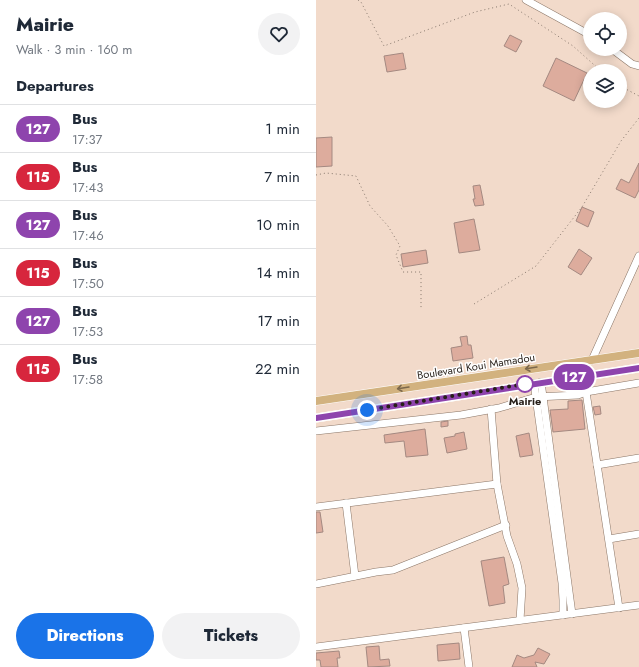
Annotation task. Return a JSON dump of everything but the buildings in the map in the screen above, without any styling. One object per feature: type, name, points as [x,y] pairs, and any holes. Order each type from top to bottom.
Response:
[{"type":"main road","name":"Boulevard Koui Mamadou","points":[[316,401],[639,353]]},
{"type":"main road","points":[[316,418],[538,382],[639,368]]},
{"type":"street","points":[[526,0],[583,31]]},
{"type":"street","points":[[621,56],[632,64],[639,66]]},
{"type":"street","points":[[592,360],[639,256]]},
{"type":"street","points":[[538,382],[572,614]]},
{"type":"street","points":[[316,431],[461,415],[499,408],[540,397],[578,395],[586,392],[639,383]]},
{"type":"street","points":[[586,392],[619,608]]},
{"type":"street","points":[[540,397],[562,583],[563,616]]},
{"type":"street","points":[[492,409],[497,484],[506,524],[507,536],[517,564],[522,588],[520,620]]},
{"type":"street","points":[[598,465],[639,458]]},
{"type":"street","points":[[316,507],[497,484]]},
{"type":"street","points":[[346,503],[355,576]]},
{"type":"street","points":[[316,584],[393,570],[506,524]]},
{"type":"street","points":[[609,539],[639,534]]},
{"type":"street","points":[[316,647],[639,605]]},
{"type":"street","points":[[464,628],[469,667]]},
{"type":"path","points":[[358,0],[361,2],[384,46],[475,12],[509,4],[573,46],[592,64]]},
{"type":"path","points":[[627,90],[639,96]]},
{"type":"path","points":[[474,304],[536,266],[582,207],[621,141],[639,118]]},
{"type":"path","points":[[316,175],[326,173],[356,176],[370,206],[388,226],[400,246],[396,254],[403,272],[420,272],[421,308]]},
{"type":"bus line","name":"127","points":[[316,418],[534,383],[639,368]]},
{"type":"place","name":"Mairie","points":[[525,384]]},
{"type":"route","points":[[367,410],[525,384]]}]
